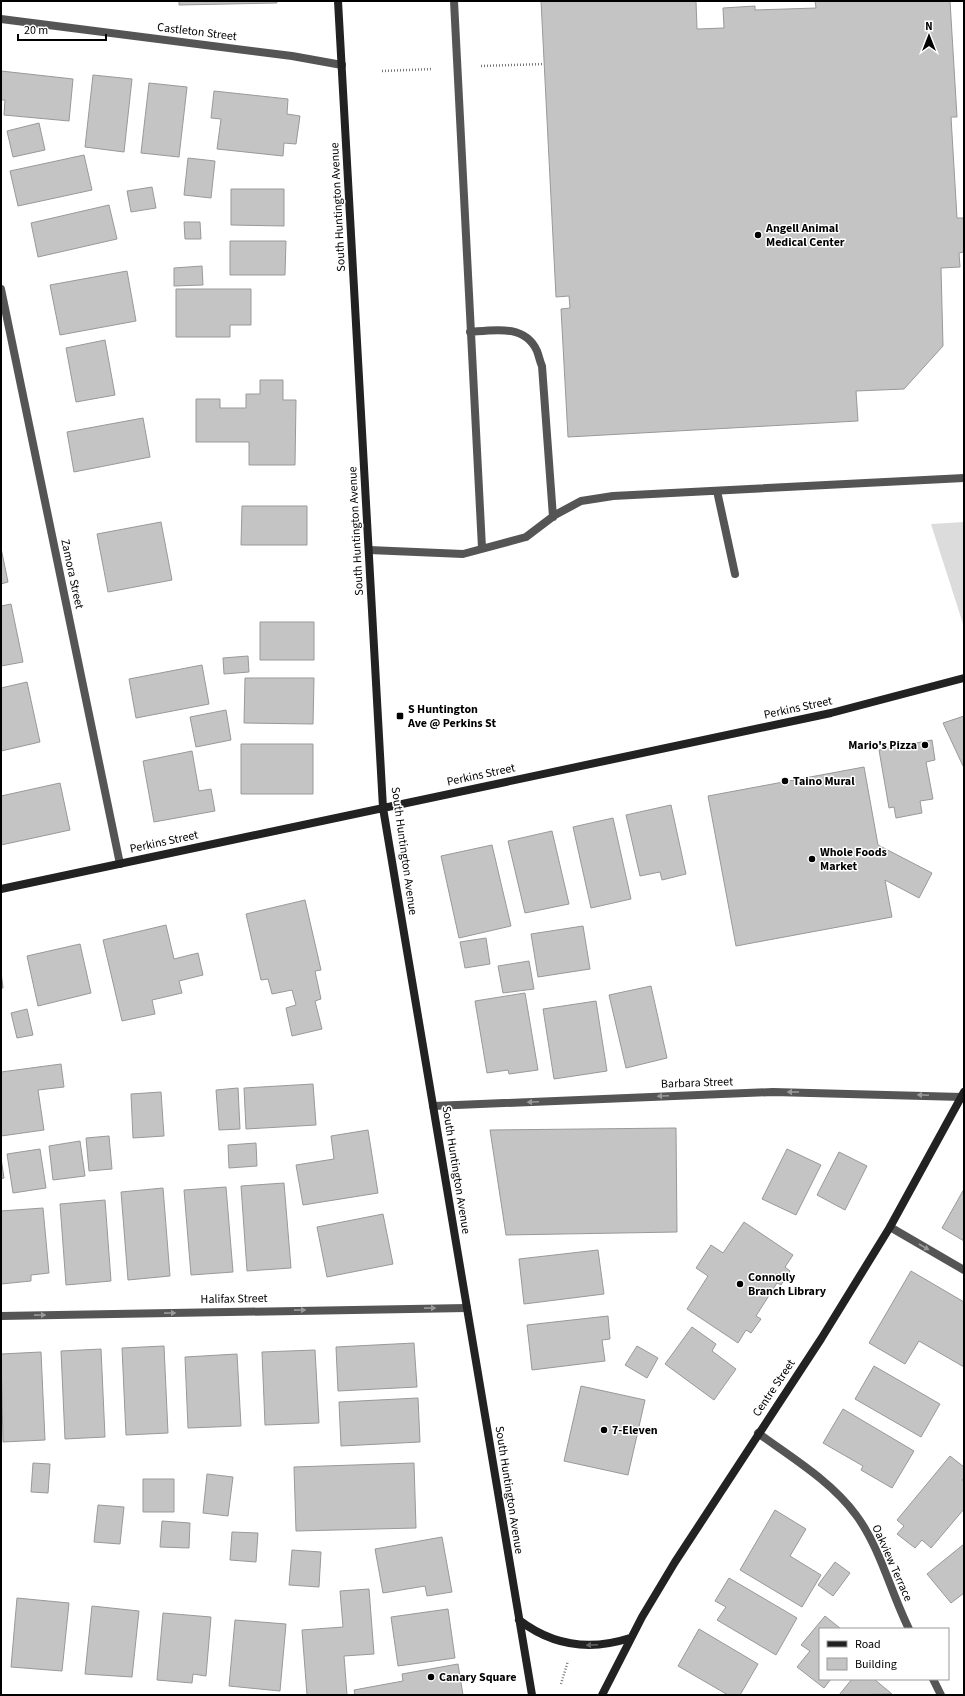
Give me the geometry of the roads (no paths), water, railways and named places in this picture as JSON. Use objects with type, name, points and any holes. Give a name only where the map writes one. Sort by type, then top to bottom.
[{"type":"main road","name":"South Huntington Avenue","points":[[338,1],[383,808],[532,1695]]},
{"type":"main road","name":"Perkins Street","points":[[1,889],[830,713],[964,678]]},
{"type":"main road","name":"Centre Street","points":[[602,1695],[630,1638],[675,1562],[758,1433],[821,1339],[890,1227],[963,1094]]},
{"type":"main road","points":[[519,1620],[543,1636],[581,1646],[606,1644],[630,1638]]},
{"type":"street","points":[[454,1],[482,548]]},
{"type":"street","name":"Castleton Street","points":[[1,19],[292,56],[342,65]]},
{"type":"street","name":"Zamora Street","points":[[1,288],[120,864]]},
{"type":"street","points":[[470,332],[502,329],[516,332],[537,350],[542,366],[552,517]]},
{"type":"street","points":[[369,550],[463,554],[526,537],[552,517],[581,501],[613,496],[964,478]]},
{"type":"street","points":[[717,491],[735,574]]},
{"type":"street","name":"Barbara Street","points":[[433,1106],[773,1092],[963,1094]]},
{"type":"street","points":[[890,1227],[964,1270]]},
{"type":"street","name":"Halifax Street","points":[[1,1316],[467,1308]]},
{"type":"street","name":"Oakview Terrace","points":[[758,1433],[826,1484],[846,1502],[857,1516],[873,1545],[909,1628]]},
{"type":"street","points":[[934,1680],[941,1695]]},
{"type":"place","name":"Angell Animal Medical Center","points":[[758,235]]},
{"type":"place","name":"S Huntington Ave @ Perkins St","points":[[400,716]]},
{"type":"place","name":"Mario's Pizza","points":[[925,745]]},
{"type":"place","name":"Taino Mural","points":[[785,781]]},
{"type":"place","name":"Whole Foods Market","points":[[812,859]]},
{"type":"place","name":"Connolly Branch Library","points":[[740,1284]]},
{"type":"place","name":"7-Eleven","points":[[604,1430]]},
{"type":"place","name":"Canary Square","points":[[431,1677]]}]
